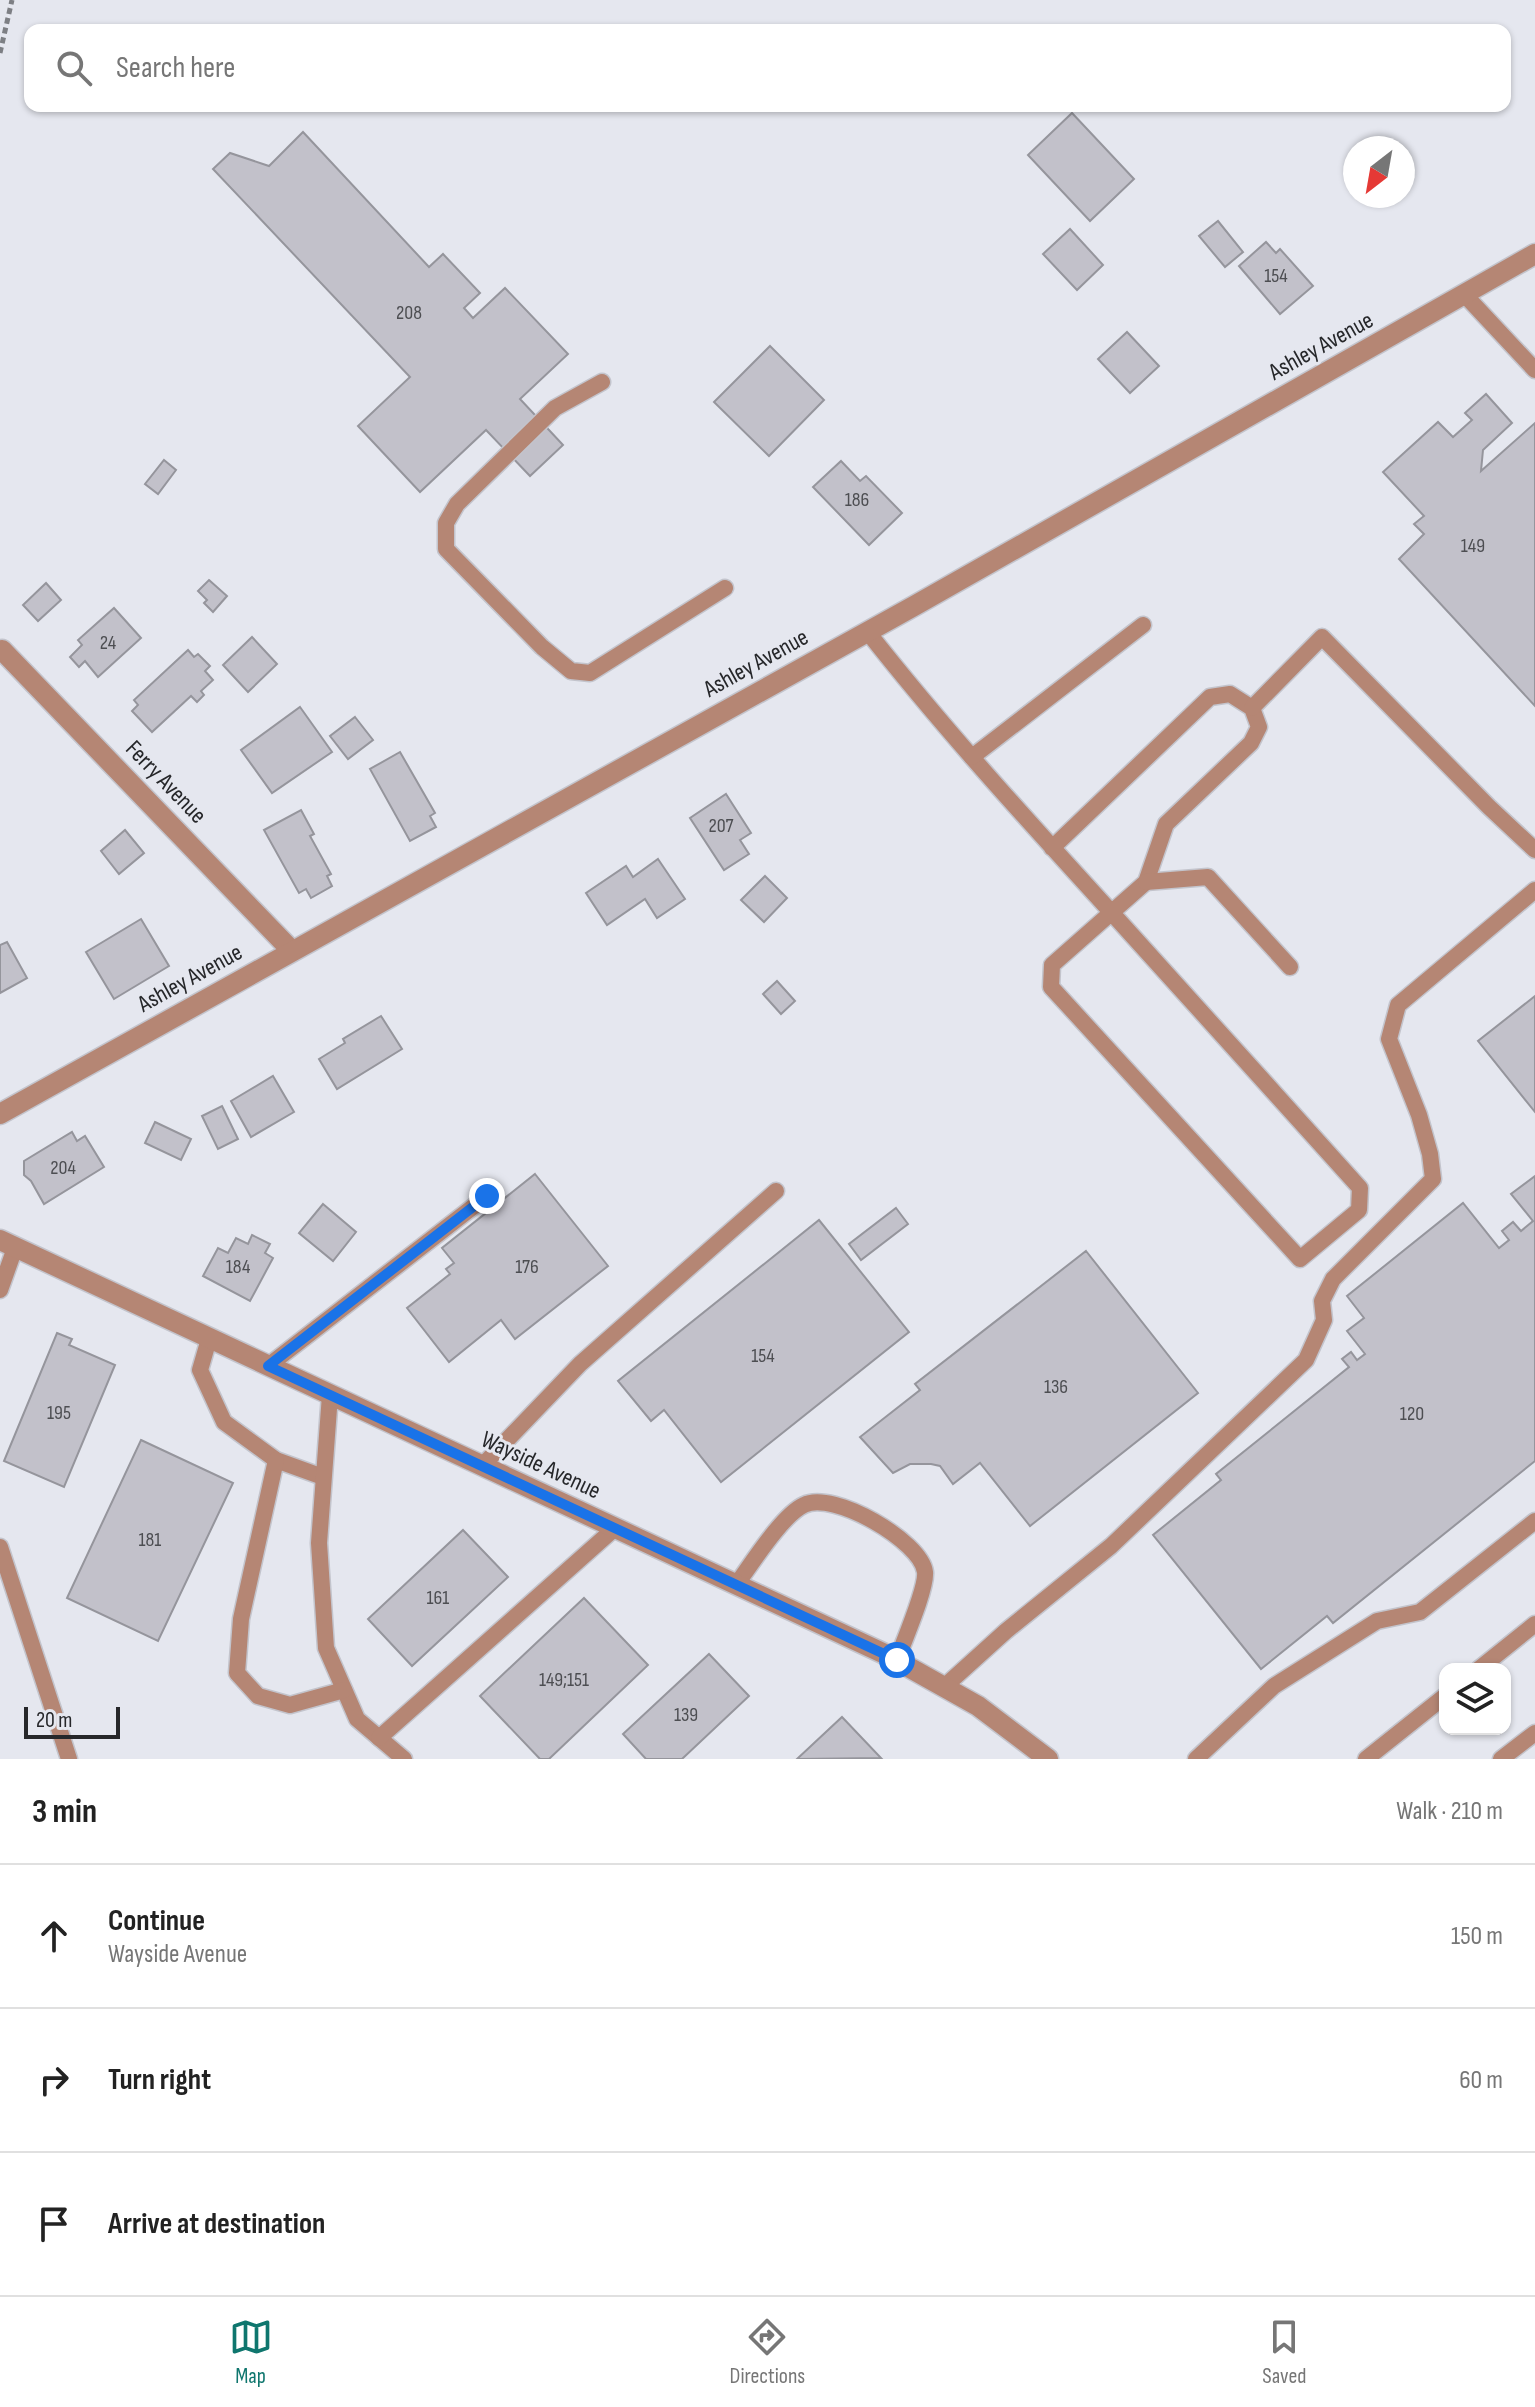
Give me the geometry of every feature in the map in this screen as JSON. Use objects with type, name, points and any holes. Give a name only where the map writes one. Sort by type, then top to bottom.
[{"type":"street","name":"Ashley Avenue","points":[[0,1114],[1535,254]]},
{"type":"street","name":"Ferry Avenue","points":[[2,650],[292,951]]},
{"type":"street","name":"Wayside Avenue","points":[[8,1244],[897,1660],[978,1706],[1048,1759]]},
{"type":"lane","points":[[1464,294],[1535,370]]},
{"type":"lane","points":[[602,382],[555,408],[457,504],[446,523],[446,549],[542,647],[571,671],[590,673],[725,588]]},
{"type":"lane","points":[[972,757],[1143,625]]},
{"type":"lane","points":[[867,631],[913,690],[1052,848],[1111,912],[1360,1188],[1359,1210],[1300,1259],[1051,987],[1052,965],[1111,912],[1146,882],[1166,824],[1251,743],[1259,727],[1252,708],[1230,694],[1210,697],[1052,848]]},
{"type":"lane","points":[[1252,708],[1322,637],[1535,850]]},
{"type":"lane","points":[[1146,882],[1208,877],[1290,967]]},
{"type":"lane","points":[[944,1687],[1006,1631],[1111,1546],[1306,1360],[1324,1320],[1322,1301],[1333,1279],[1433,1179],[1430,1154],[1419,1115],[1389,1039],[1398,1005],[1535,890]]},
{"type":"lane","points":[[482,1466],[580,1364],[776,1191]]},
{"type":"lane","points":[[268,1366],[487,1196]]},
{"type":"lane","points":[[0,1290],[8,1244]]},
{"type":"lane","points":[[209,1339],[200,1370],[224,1422],[276,1460],[323,1477]]},
{"type":"lane","points":[[330,1395],[319,1543],[326,1648],[357,1719],[404,1759]]},
{"type":"lane","points":[[276,1460],[241,1619],[237,1673],[258,1696],[290,1705],[344,1690]]},
{"type":"lane","points":[[736,1585],[781,1525],[804,1504],[822,1503],[855,1512],[903,1541],[920,1559],[926,1575],[897,1660]]},
{"type":"lane","points":[[1196,1759],[1274,1686],[1377,1621],[1420,1612],[1535,1521]]},
{"type":"lane","points":[[379,1738],[615,1528]]},
{"type":"lane","points":[[0,1547],[69,1759]]},
{"type":"lane","points":[[1486,1663],[1535,1624]]},
{"type":"lane","points":[[1366,1759],[1439,1701]]},
{"type":"lane","points":[[1501,1759],[1535,1733]]},
{"type":"path","points":[[0,53],[12,0]]},
{"type":"building","points":[[1072,113],[1134,179],[1090,221],[1028,155]]},
{"type":"building","points":[[303,132],[429,267],[443,254],[480,293],[464,308],[473,318],[505,288],[568,354],[520,399],[563,445],[530,476],[486,430],[420,492],[358,426],[410,377],[213,169],[230,153],[269,166]]},
{"type":"building","points":[[1218,221],[1243,252],[1225,267],[1199,236]]},
{"type":"building","points":[[1070,229],[1103,265],[1077,290],[1043,254]]},
{"type":"building","points":[[1266,242],[1276,253],[1280,249],[1313,286],[1280,314],[1239,266]]},
{"type":"building","points":[[1127,332],[1159,366],[1130,393],[1098,359]]},
{"type":"building","points":[[770,346],[824,400],[769,456],[714,402]]},
{"type":"building","points":[[1486,394],[1512,423],[1483,450],[1481,471],[1535,423],[1535,706],[1399,559],[1424,534],[1414,524],[1424,516],[1383,472],[1438,422],[1453,437],[1472,420],[1465,413]]},
{"type":"building","points":[[164,460],[176,470],[158,494],[145,484]]},
{"type":"building","points":[[841,461],[860,481],[866,476],[902,513],[869,545],[813,487]]},
{"type":"building","points":[[209,580],[227,596],[213,612],[198,591]]},
{"type":"building","points":[[46,583],[61,600],[38,621],[23,605]]},
{"type":"building","points":[[114,608],[141,638],[98,677],[85,661],[79,667],[70,657],[82,645],[78,640]]},
{"type":"building","points":[[252,637],[277,664],[248,692],[223,665]]},
{"type":"building","points":[[188,650],[194,657],[198,654],[210,666],[205,671],[213,680],[201,691],[204,695],[197,702],[191,696],[152,732],[132,711],[138,705],[134,700]]},
{"type":"building","points":[[300,707],[332,752],[272,793],[241,750]]},
{"type":"building","points":[[355,717],[373,740],[348,759],[330,736]]},
{"type":"building","points":[[400,752],[435,813],[430,816],[436,827],[410,841],[370,769]]},
{"type":"building","points":[[726,794],[751,833],[740,840],[749,854],[724,870],[690,818]]},
{"type":"building","points":[[301,810],[314,834],[310,836],[331,874],[327,876],[332,886],[311,898],[306,889],[299,893],[264,830]]},
{"type":"building","points":[[125,830],[144,853],[119,874],[101,851]]},
{"type":"building","points":[[658,859],[685,899],[657,918],[645,899],[607,925],[586,893],[626,866],[633,877]]},
{"type":"building","points":[[765,876],[787,898],[764,922],[741,900]]},
{"type":"building","points":[[141,919],[169,966],[114,999],[86,952]]},
{"type":"building","points":[[7,942],[27,978],[0,993],[0,945]]},
{"type":"building","points":[[777,981],[795,1001],[781,1014],[763,994]]},
{"type":"building","points":[[1535,996],[1535,1112],[1478,1041]]},
{"type":"building","points":[[381,1016],[402,1049],[337,1089],[319,1059],[345,1043],[343,1039]]},
{"type":"building","points":[[273,1076],[294,1112],[251,1137],[231,1101]]},
{"type":"building","points":[[222,1106],[238,1139],[218,1149],[202,1116]]},
{"type":"building","points":[[155,1122],[191,1139],[181,1160],[145,1143]]},
{"type":"building","points":[[72,1132],[77,1141],[85,1136],[104,1167],[44,1204],[24,1175],[24,1161]]},
{"type":"building","points":[[535,1174],[608,1266],[515,1339],[501,1320],[449,1362],[407,1308],[450,1274],[446,1269],[454,1263],[442,1248]]},
{"type":"building","points":[[1535,1176],[1535,1461],[1333,1623],[1327,1616],[1261,1669],[1153,1535],[1221,1480],[1216,1474],[1349,1367],[1342,1359],[1351,1352],[1357,1360],[1365,1354],[1347,1331],[1364,1318],[1347,1296],[1463,1203],[1499,1248],[1509,1240],[1502,1231],[1513,1222],[1521,1231],[1533,1221],[1511,1194]]},
{"type":"building","points":[[323,1204],[356,1232],[333,1261],[299,1233]]},
{"type":"building","points":[[896,1208],[908,1224],[861,1260],[849,1244]]},
{"type":"building","points":[[819,1220],[909,1332],[721,1482],[664,1410],[651,1421],[618,1381]]},
{"type":"building","points":[[252,1235],[270,1244],[265,1253],[273,1258],[250,1301],[203,1276],[218,1248],[228,1253],[236,1238],[248,1244]]},
{"type":"building","points":[[1086,1251],[1198,1393],[1030,1526],[980,1463],[953,1484],[940,1466],[931,1464],[910,1464],[893,1473],[860,1437],[920,1390],[915,1384]]},
{"type":"building","points":[[57,1333],[72,1339],[69,1345],[115,1365],[64,1487],[4,1461]]},
{"type":"building","points":[[141,1440],[233,1483],[158,1641],[67,1598]]},
{"type":"building","points":[[463,1530],[508,1577],[412,1666],[368,1619]]},
{"type":"building","points":[[584,1598],[648,1665],[549,1759],[540,1759],[480,1696]]},
{"type":"building","points":[[709,1654],[749,1696],[682,1759],[646,1759],[623,1734]]},
{"type":"building","points":[[842,1717],[881,1758],[797,1759]]},
{"type":"route","points":[[487,1196],[268,1366],[897,1660]]}]
